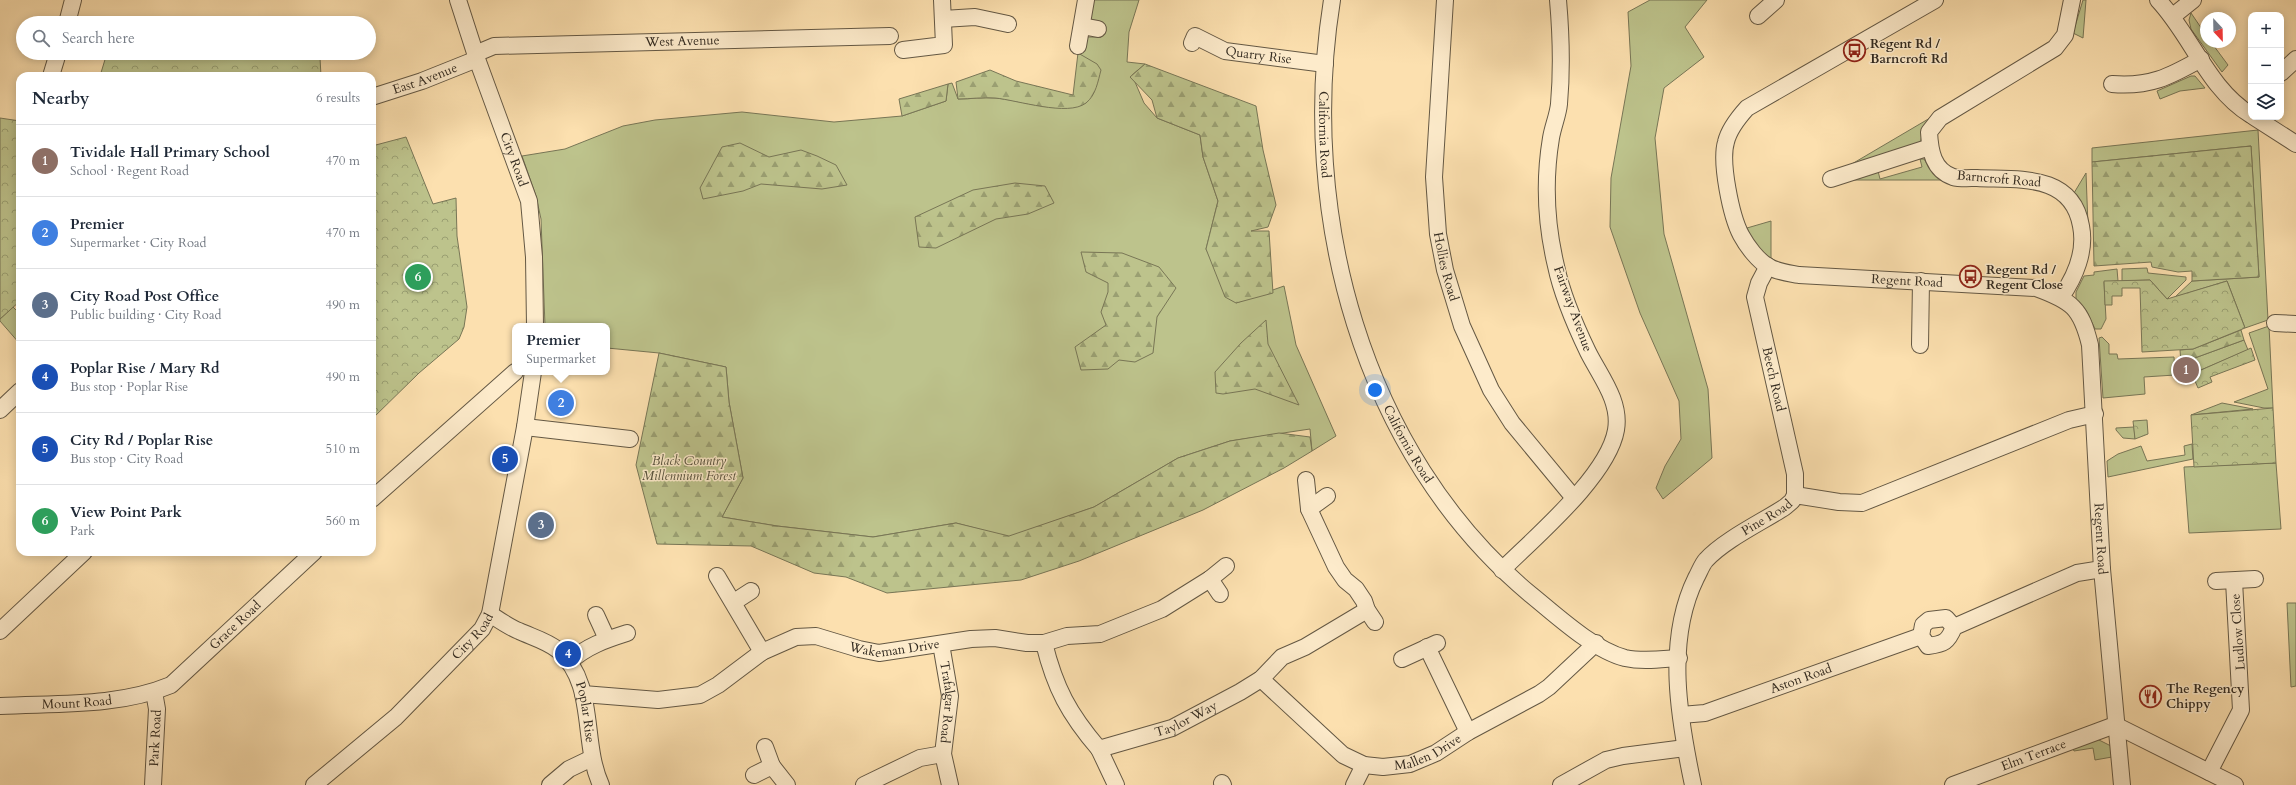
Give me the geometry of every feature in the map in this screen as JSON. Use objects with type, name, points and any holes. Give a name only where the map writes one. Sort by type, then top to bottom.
[{"type":"street","points":[[69,16],[73,0]]},
{"type":"street","name":"City Road","points":[[458,0],[476,56],[530,201],[534,257],[535,323]]},
{"type":"street","points":[[903,50],[944,45],[942,0]]},
{"type":"street","points":[[1078,46],[1086,0]]},
{"type":"street","name":"California Road","points":[[1332,0],[1325,64],[1325,170],[1329,217],[1342,277],[1361,341],[1384,399],[1416,459],[1448,507],[1502,570],[1570,627],[1625,658],[1655,660],[1679,658]]},
{"type":"street","name":"Hollies Road","points":[[1445,0],[1434,177],[1438,234],[1445,270],[1462,326],[1479,367],[1491,390],[1512,423],[1574,498]]},
{"type":"street","name":"Fairway Avenue","points":[[1502,570],[1574,498],[1605,459],[1612,445],[1617,415],[1612,398],[1588,352],[1565,296],[1556,267],[1550,232],[1547,192],[1548,164],[1559,98],[1558,0]]},
{"type":"street","points":[[1758,16],[1776,0]]},
{"type":"street","name":"Regent Road","points":[[1935,0],[1752,105],[1735,122],[1726,141],[1723,159],[1727,185],[1741,234],[1753,252],[1768,266],[1799,275],[2036,288],[2061,297],[2075,309],[2084,322],[2090,345],[2095,414],[2102,569],[2115,725],[2122,785]]},
{"type":"street","name":"Barncroft Road","points":[[2061,297],[2077,270],[2083,236],[2080,221],[2068,197],[2049,184],[2034,181],[1954,177],[1935,164],[1930,147],[1929,132],[1940,118],[2055,48],[2065,35],[2072,0]]},
{"type":"street","points":[[2158,0],[2173,16],[2218,87],[2248,110]]},
{"type":"street","points":[[2173,16],[2193,0]]},
{"type":"street","points":[[943,19],[976,17],[1008,24]]},
{"type":"street","points":[[1082,26],[1098,29]]},
{"type":"street","name":"Quarry Rise","points":[[1194,35],[1225,51],[1325,64]]},
{"type":"street","name":"West Avenue","points":[[476,56],[494,46],[890,36]]},
{"type":"street","name":"East Avenue","points":[[376,96],[422,82],[476,56]]},
{"type":"street","points":[[2112,84],[2139,85],[2160,80],[2201,59]]},
{"type":"street","points":[[2284,69],[2296,59]]},
{"type":"street","points":[[53,72],[56,60]]},
{"type":"street","points":[[2263,120],[2296,144]]},
{"type":"street","points":[[1831,179],[1930,147]]},
{"type":"street","name":"Beech Road","points":[[1768,266],[1759,283],[1755,297],[1795,474],[1795,495]]},
{"type":"street","points":[[1920,345],[1921,281]]},
{"type":"street","points":[[2275,323],[2296,324]]},
{"type":"street","points":[[376,495],[512,375]]},
{"type":"street","name":"City Road","points":[[314,785],[396,717],[482,629],[490,614],[525,427],[533,375]]},
{"type":"street","points":[[0,410],[16,395]]},
{"type":"street","name":"Pine Road","points":[[1693,785],[1685,748],[1681,715],[1678,637],[1687,597],[1705,560],[1722,547],[1785,507],[1792,501],[1795,495],[1840,502],[1862,503],[2069,420],[2095,414]]},
{"type":"street","points":[[525,427],[630,439]]},
{"type":"street","name":"Taylor Way","points":[[1099,749],[1172,728],[1261,679],[1282,657],[1371,616],[1356,589],[1345,580],[1336,567],[1309,509],[1306,480]]},
{"type":"street","points":[[1309,509],[1327,496]]},
{"type":"street","points":[[0,631],[80,556]]},
{"type":"street","name":"Grace Road","points":[[154,692],[171,684],[310,556]]},
{"type":"street","name":"Wakeman Drive","points":[[583,694],[658,700],[700,695],[718,685],[762,652],[796,637],[816,636],[859,649],[879,653],[995,638],[1027,643],[1044,642],[1067,636],[1100,634],[1112,631],[1162,609],[1210,580],[1226,566]]},
{"type":"street","name":"Aston Road","points":[[1681,715],[1705,713],[1920,636],[1928,646],[1943,645],[1949,640],[1954,628],[2077,573],[2102,569]]},
{"type":"street","points":[[718,576],[762,652]]},
{"type":"street","name":"Ludlow Close","points":[[2216,581],[2255,579]]},
{"type":"street","points":[[1210,580],[1220,594]]},
{"type":"street","name":"Ludlow Close","points":[[2209,772],[2238,716],[2242,705],[2234,581]]},
{"type":"street","points":[[734,602],[751,591]]},
{"type":"street","name":"Poplar Rise","points":[[490,614],[518,631],[542,640],[557,649],[569,662],[579,678],[583,694],[592,758],[601,785]]},
{"type":"street","points":[[596,615],[607,639]]},
{"type":"street","points":[[569,662],[581,651],[607,639],[626,633]]},
{"type":"street","points":[[1044,642],[1051,667],[1066,704],[1078,724],[1099,749],[1116,785]]},
{"type":"street","name":"Mallen Drive","points":[[1261,679],[1343,755],[1364,765],[1396,767],[1410,764],[1436,753],[1468,732],[1549,687],[1596,643]]},
{"type":"street","name":"Trafalgar Road","points":[[941,644],[950,696],[943,754],[950,785]]},
{"type":"street","points":[[1402,659],[1432,645],[1468,732]]},
{"type":"street","name":"Mount Road","points":[[0,706],[89,702],[125,698],[154,692]]},
{"type":"street","name":"Park Road","points":[[153,785],[157,709],[154,692]]},
{"type":"street","points":[[2115,725],[2228,783]]},
{"type":"street","name":"Elm Terrace","points":[[1953,785],[2115,725]]},
{"type":"street","points":[[765,747],[772,766],[787,785]]},
{"type":"street","points":[[1561,785],[1606,760],[1623,756],[1685,748]]},
{"type":"street","points":[[864,785],[920,758],[943,754]]},
{"type":"street","points":[[550,785],[569,769],[592,758]]},
{"type":"street","points":[[1354,785],[1364,765]]},
{"type":"street","points":[[754,775],[772,766]]},
{"type":"green space","points":[[1092,0],[1139,0],[1129,32],[1127,62],[1145,64],[1132,75],[1144,103],[1157,118],[1200,135],[1203,157],[1218,201],[1206,249],[1236,303],[1284,286],[1296,345],[1336,436],[1312,451],[1310,429],[1230,441],[1178,458],[1094,507],[1009,537],[956,523],[873,537],[777,526],[722,517],[743,478],[729,402],[726,367],[659,353],[610,348],[610,323],[545,323],[541,219],[536,196],[522,156],[565,149],[623,126],[655,120],[742,112],[834,122],[902,116],[946,101],[948,84],[952,83],[958,99],[996,98],[1041,106],[1075,106],[1086,103],[1078,53],[1086,37],[1101,37],[1101,28],[1089,19]]},
{"type":"green space","points":[[1650,0],[1707,0],[1685,27],[1704,57],[1664,88],[1655,138],[1664,234],[1708,389],[1712,458],[1663,499],[1656,488],[1665,466],[1681,439],[1679,401],[1640,313],[1610,227],[1611,178],[1631,66],[1628,12]]},
{"type":"green space","points":[[2083,0],[2086,0],[2083,38],[2073,33]]},
{"type":"green space","points":[[2191,13],[2200,26],[2200,41],[2191,29],[2189,20]]},
{"type":"green space","points":[[2205,48],[2215,48],[2228,65],[2222,72]]},
{"type":"green space","points":[[1078,53],[1097,64],[1101,70],[1092,96],[1086,103],[1078,107],[1055,108],[995,98],[958,99],[956,82],[990,70],[1016,81],[1073,95]]},
{"type":"green space","points":[[105,60],[320,60],[321,72],[101,72]]},
{"type":"green space","points":[[1145,64],[1256,106],[1263,150],[1276,205],[1268,227],[1251,231],[1269,231],[1273,293],[1236,303],[1225,297],[1206,249],[1218,201],[1203,157],[1200,135],[1157,118],[1152,100],[1130,77]]},
{"type":"green space","points":[[2191,76],[2195,76],[2205,88],[2180,91],[2160,99],[2157,91]]},
{"type":"green space","points":[[948,84],[946,101],[902,116],[899,99]]},
{"type":"green space","points":[[0,118],[16,120],[16,305],[0,319]]},
{"type":"green space","points":[[1930,118],[1923,130],[1920,145],[1845,168]]},
{"type":"green space","points":[[2258,130],[2268,320],[2245,328],[2227,281],[2175,297],[2192,281],[2259,277],[2251,146],[2092,162],[2092,148]]},
{"type":"green space","points":[[406,137],[433,204],[456,198],[457,236],[467,307],[464,327],[459,339],[419,373],[376,415],[376,145]]},
{"type":"green space","points":[[740,143],[769,157],[801,150],[817,156],[836,165],[847,185],[822,189],[761,184],[743,191],[703,199],[700,188],[722,147]]},
{"type":"green space","points":[[2251,146],[2259,277],[2192,281],[2192,271],[2178,272],[2152,267],[2151,262],[2094,266],[2092,162]]},
{"type":"green space","points":[[1920,159],[1924,159],[1932,172],[1952,180],[1849,180],[1878,171],[1880,179],[1922,167]]},
{"type":"green space","points":[[2086,173],[2088,226],[2074,193]]},
{"type":"green space","points":[[1015,183],[1045,186],[1054,203],[1028,214],[996,219],[936,248],[919,247],[915,217],[973,190]]},
{"type":"green space","points":[[1771,221],[1771,258],[1756,246],[1747,228]]},
{"type":"green space","points":[[1081,252],[1122,253],[1159,267],[1176,288],[1157,317],[1153,353],[1135,362],[1119,360],[1108,369],[1081,370],[1075,347],[1106,325],[1101,312],[1108,292],[1108,283],[1086,272]]},
{"type":"green space","points":[[2147,268],[2148,273],[2186,277],[2186,280],[2167,299],[2150,280],[2122,281],[2122,269]]},
{"type":"green space","points":[[2117,269],[2118,281],[2104,282],[2106,319],[2101,329],[2095,329],[2086,310],[2076,299],[2076,292],[2084,276],[2094,275],[2094,272]]},
{"type":"green space","points":[[2150,280],[2167,299],[2227,281],[2245,328],[2193,349],[2142,352],[2140,288],[2122,288],[2122,296],[2112,296],[2112,305],[2105,305],[2104,281]]},
{"type":"green space","points":[[13,307],[16,310],[16,339],[0,321],[0,319]]},
{"type":"green space","points":[[1266,320],[1268,344],[1299,405],[1255,389],[1223,394],[1216,393],[1215,372],[1241,343]]},
{"type":"green space","points":[[2269,326],[2273,408],[2264,408],[2234,402],[2268,389],[2249,333]]},
{"type":"green space","points":[[2241,330],[2244,340],[2181,363],[2180,350],[2193,349]]},
{"type":"green space","points":[[2102,337],[2109,344],[2109,354],[2117,354],[2118,359],[2174,357],[2175,375],[2144,377],[2145,394],[2103,398],[2099,338]]},
{"type":"green space","points":[[2244,340],[2248,350],[2182,378],[2181,363]]},
{"type":"green space","points":[[2251,348],[2255,360],[2210,377],[2212,382],[2198,388],[2192,374]]},
{"type":"green space","name":"Black Country Millennium Forest","points":[[659,353],[726,367],[729,402],[743,478],[722,517],[777,526],[873,537],[956,523],[1009,536],[1094,507],[1178,458],[1230,441],[1279,433],[1310,437],[1312,451],[1284,468],[1203,510],[1079,561],[1021,580],[887,593],[846,577],[814,573],[751,546],[657,544],[636,465]]},
{"type":"green space","points":[[2222,403],[2253,409],[2191,415]]},
{"type":"green space","points":[[2273,408],[2276,463],[2194,467],[2191,415]]},
{"type":"green space","points":[[2147,420],[2148,434],[2135,439],[2133,421]]},
{"type":"green space","points":[[2134,427],[2135,439],[2123,438],[2116,430],[2116,428]]},
{"type":"green space","points":[[2192,444],[2193,459],[2108,477],[2107,461],[2118,454],[2141,446],[2147,461],[2185,455],[2184,446]]},
{"type":"green space","points":[[2276,463],[2281,529],[2189,533],[2184,467]]},
{"type":"green space","points":[[2287,603],[2296,603],[2296,686],[2291,687]]},
{"type":"green space","points":[[2095,738],[2111,746],[2112,757],[2095,760],[2093,748],[2074,751],[2072,747]]},
{"type":"place","name":"Regent Rd / Barncroft Rd","points":[[1855,51]]},
{"type":"place","name":"View Point Park","points":[[418,277]]},
{"type":"place","name":"Regent Rd / Regent Close","points":[[1971,277]]},
{"type":"place","name":"Tividale Hall Primary School","points":[[2186,370]]},
{"type":"place","name":"Premier","points":[[561,403]]},
{"type":"place","name":"City Rd / Poplar Rise","points":[[505,459]]},
{"type":"place","name":"City Road Post Office","points":[[541,525]]},
{"type":"place","name":"Poplar Rise / Mary Rd","points":[[568,654]]},
{"type":"place","name":"The Regency Chippy","points":[[2151,696]]}]
